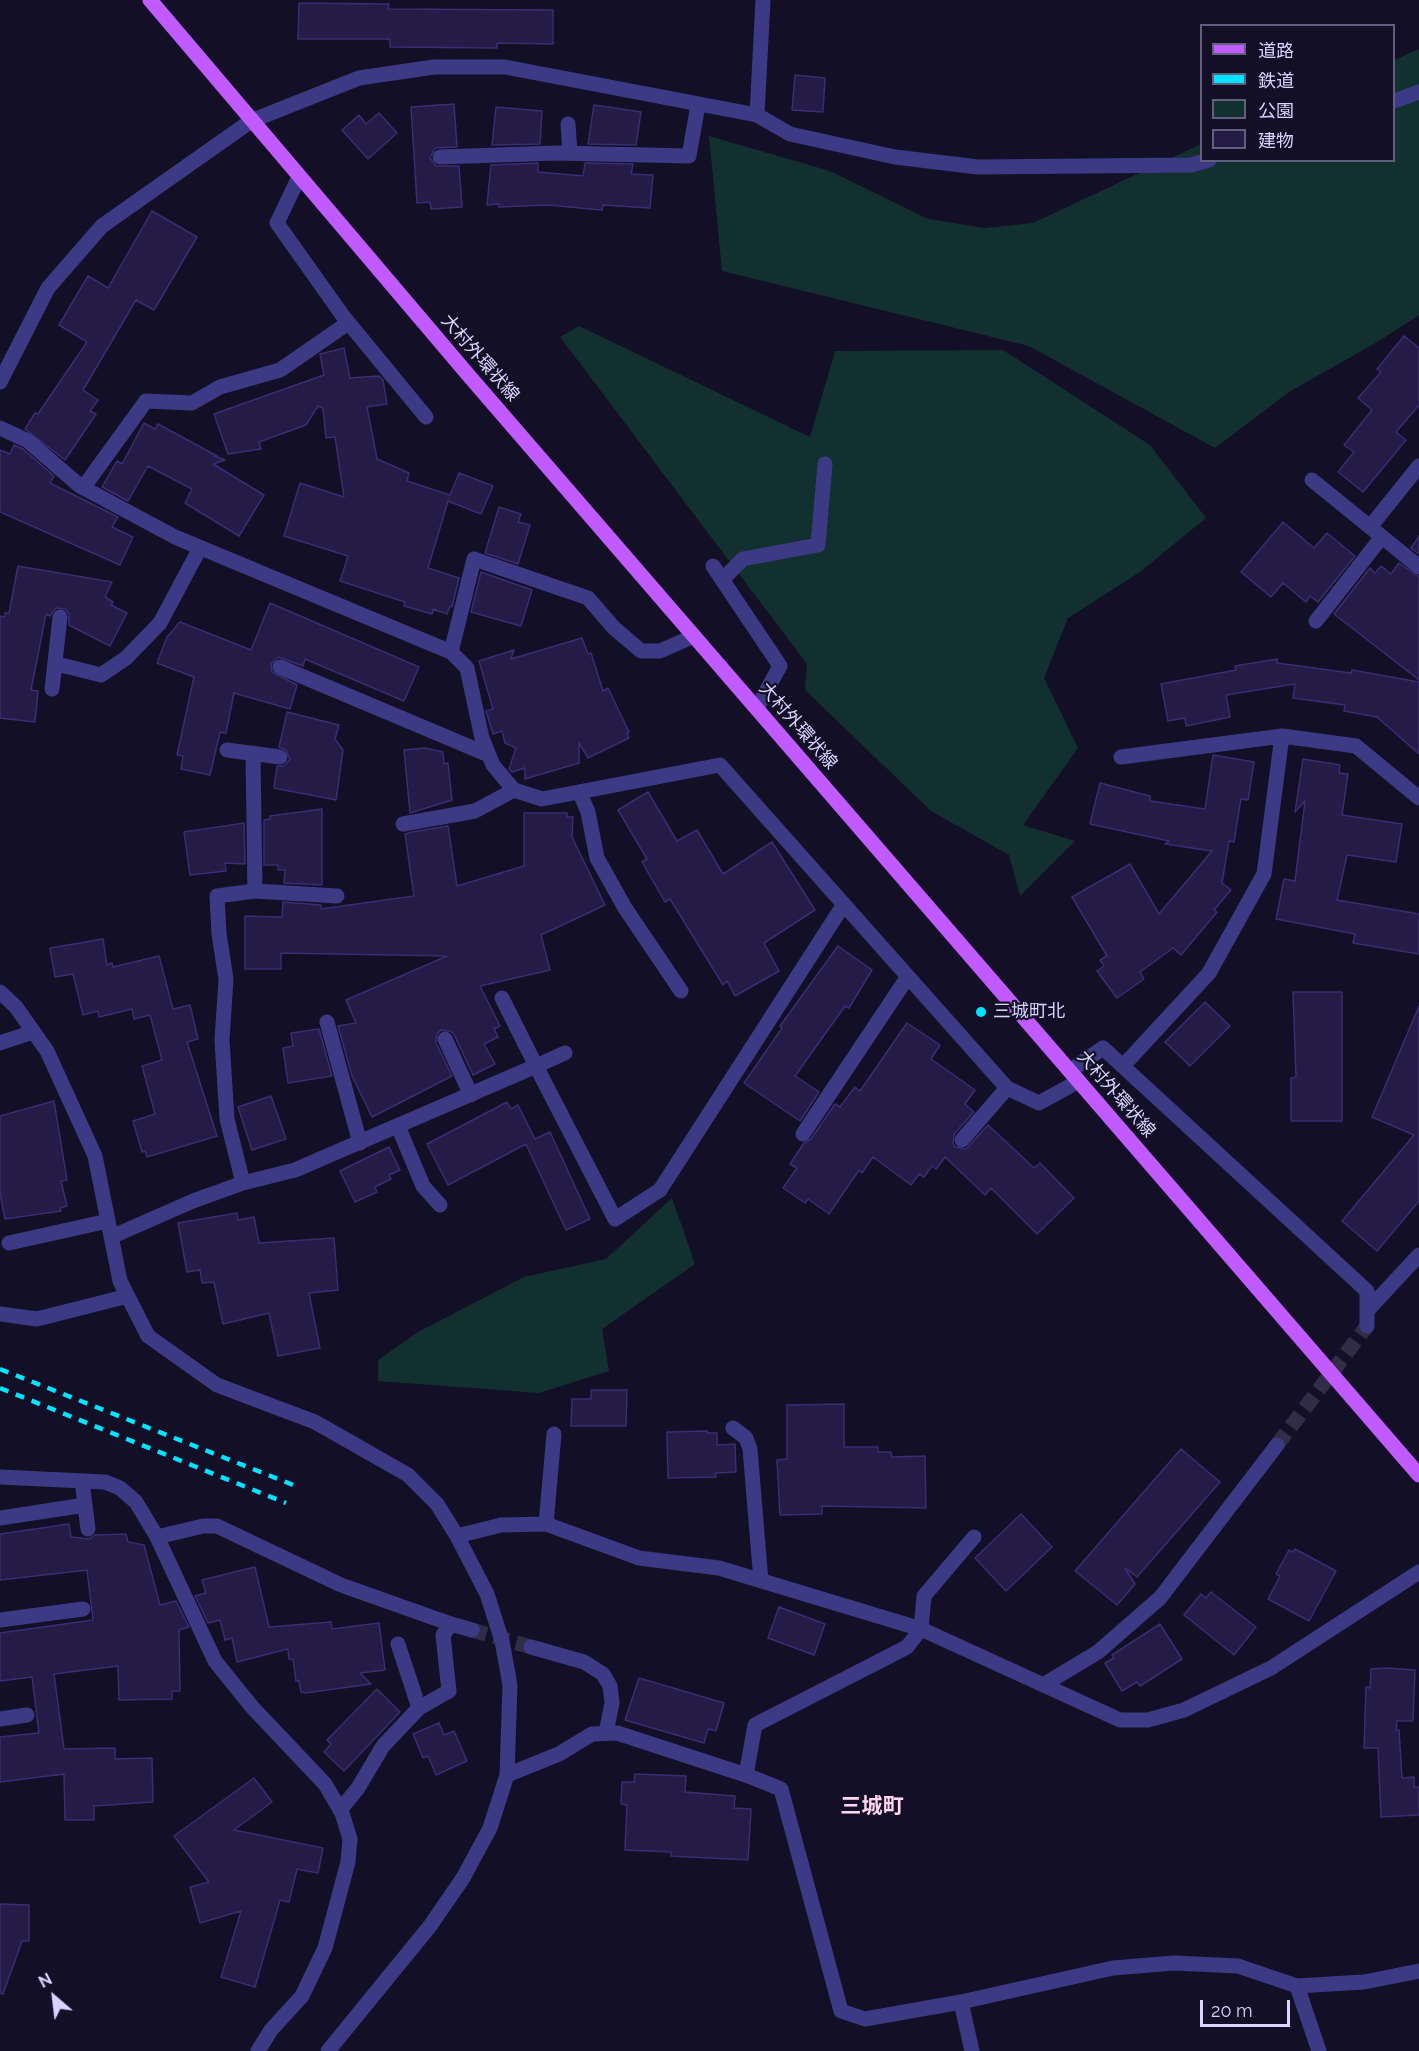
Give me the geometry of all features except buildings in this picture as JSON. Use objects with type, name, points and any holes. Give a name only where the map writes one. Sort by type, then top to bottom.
[{"type":"main road","name":"大村外環状線","points":[[150,0],[299,177],[1419,1475]]},
{"type":"street","points":[[758,116],[763,0]]},
{"type":"street","points":[[0,382],[48,288],[102,226],[251,121],[359,78],[434,67],[505,68],[758,116],[790,134],[895,157],[978,167],[1191,165],[1202,162]]},
{"type":"street","points":[[1395,101],[1419,92]]},
{"type":"street","points":[[440,157],[570,153],[689,156],[698,105]]},
{"type":"street","points":[[568,124],[570,153]]},
{"type":"street","points":[[299,177],[277,223],[348,323],[426,417]]},
{"type":"street","points":[[83,488],[146,401],[192,403],[220,387],[280,370],[348,323]]},
{"type":"street","points":[[0,428],[28,441],[83,488],[175,537],[451,652],[467,668],[482,738],[493,765],[514,790],[542,799],[720,765],[1007,1088],[1039,1103],[1074,1076],[1103,1047],[1367,1291],[1367,1326]]},
{"type":"street","points":[[722,580],[743,559],[818,545],[825,464]]},
{"type":"street","points":[[1316,621],[1419,466]]},
{"type":"street","points":[[1312,480],[1419,567]]},
{"type":"street","points":[[57,664],[100,675],[126,658],[160,623],[200,548]]},
{"type":"street","points":[[451,652],[474,559],[588,598],[614,628],[641,651],[660,651],[694,636]]},
{"type":"street","points":[[713,566],[780,666],[757,708]]},
{"type":"street","points":[[52,688],[57,664],[60,617]]},
{"type":"street","points":[[280,667],[489,755]]},
{"type":"street","points":[[1123,1066],[1209,973],[1264,874],[1282,735]]},
{"type":"street","points":[[1121,757],[1282,735],[1356,746],[1419,798]]},
{"type":"street","points":[[227,750],[280,757]]},
{"type":"street","points":[[253,753],[255,891]]},
{"type":"street","points":[[403,824],[475,811],[514,790]]},
{"type":"street","points":[[580,793],[588,812],[597,858],[625,908],[681,991]]},
{"type":"street","points":[[243,1184],[227,1119],[222,1040],[226,979],[219,934],[217,896],[255,891],[337,896]]},
{"type":"street","points":[[502,998],[615,1219],[660,1190],[844,904]]},
{"type":"street","points":[[803,1134],[907,978]]},
{"type":"street","points":[[0,992],[16,1007],[47,1051],[95,1156],[120,1281],[148,1336],[217,1385],[315,1422],[408,1475],[437,1504],[457,1536],[487,1594],[502,1641],[510,1684],[507,1775],[490,1828],[464,1878],[389,1980],[328,2051]]},
{"type":"street","points":[[327,1022],[360,1143]]},
{"type":"street","points":[[0,1043],[33,1032]]},
{"type":"street","points":[[445,1039],[471,1095]]},
{"type":"street","points":[[111,1237],[193,1201],[295,1170],[565,1053]]},
{"type":"street","points":[[962,1140],[1007,1088]]},
{"type":"street","points":[[398,1126],[423,1186],[440,1205]]},
{"type":"street","points":[[9,1243],[108,1221]]},
{"type":"street","points":[[1367,1311],[1419,1255]]},
{"type":"street","points":[[0,1314],[37,1319],[128,1296]]},
{"type":"street","points":[[734,1428],[746,1438],[750,1449],[761,1581]]},
{"type":"street","points":[[546,1524],[554,1434]]},
{"type":"street","points":[[1043,1685],[1098,1652],[1160,1598],[1277,1445]]},
{"type":"street","points":[[0,1477],[105,1482],[120,1488],[136,1502],[157,1537],[215,1661],[252,1707],[325,1784],[340,1810],[350,1839],[348,1862],[325,1948],[302,1996],[271,2030],[258,2051]]},
{"type":"street","points":[[82,1481],[88,1529]]},
{"type":"street","points":[[0,1518],[85,1505]]},
{"type":"street","points":[[457,1536],[501,1525],[546,1524],[639,1558],[719,1568],[921,1629],[1120,1720],[1148,1720],[1184,1710],[1271,1668],[1419,1572]]},
{"type":"street","points":[[157,1537],[203,1526],[217,1526],[341,1585],[472,1630]]},
{"type":"street","points":[[746,1775],[755,1725],[907,1647],[921,1629],[924,1596],[974,1537]]},
{"type":"street","points":[[0,1620],[83,1609]]},
{"type":"street","points":[[340,1810],[358,1788],[383,1746],[419,1708],[449,1691],[443,1635],[451,1624]]},
{"type":"street","points":[[398,1644],[419,1708]]},
{"type":"street","points":[[531,1647],[584,1662],[603,1674],[610,1686],[612,1703],[606,1733]]},
{"type":"street","points":[[0,1719],[27,1715]]},
{"type":"street","points":[[507,1775],[559,1754],[592,1734],[617,1733],[746,1775],[781,1789],[841,2011],[865,2019],[961,2002],[1113,1968],[1174,1963],[1238,1966],[1297,1986],[1364,1982],[1419,1971]]},
{"type":"street","points":[[1297,1986],[1319,2051]]},
{"type":"street","points":[[961,2002],[972,2051]]},
{"type":"green space","points":[[1419,49],[1419,315],[1379,341],[1289,392],[1215,448],[1029,346],[722,271],[709,136],[830,171],[928,219],[985,228],[1033,223],[1200,144],[1200,162],[1395,162],[1395,60]]},
{"type":"green space","points":[[579,326],[810,437],[835,351],[1003,350],[1150,445],[1206,518],[1140,572],[1068,618],[1044,678],[1078,748],[1023,825],[1075,841],[1020,896],[1009,855],[931,811],[805,690],[807,664],[560,337]]},
{"type":"green space","points":[[672,1198],[695,1264],[602,1329],[609,1371],[539,1393],[378,1381],[378,1360],[418,1332],[524,1277],[606,1259]]},
{"type":"tunnel","points":[[1277,1445],[1367,1326]]},
{"type":"tunnel","points":[[472,1630],[531,1647]]},
{"type":"railway","points":[[0,1369],[296,1486]]},
{"type":"railway","points":[[0,1388],[286,1503]]},
{"type":"place","name":"三城町北","points":[[981,1012]]},
{"type":"district","name":"三城町","points":[[872,1807]]}]
